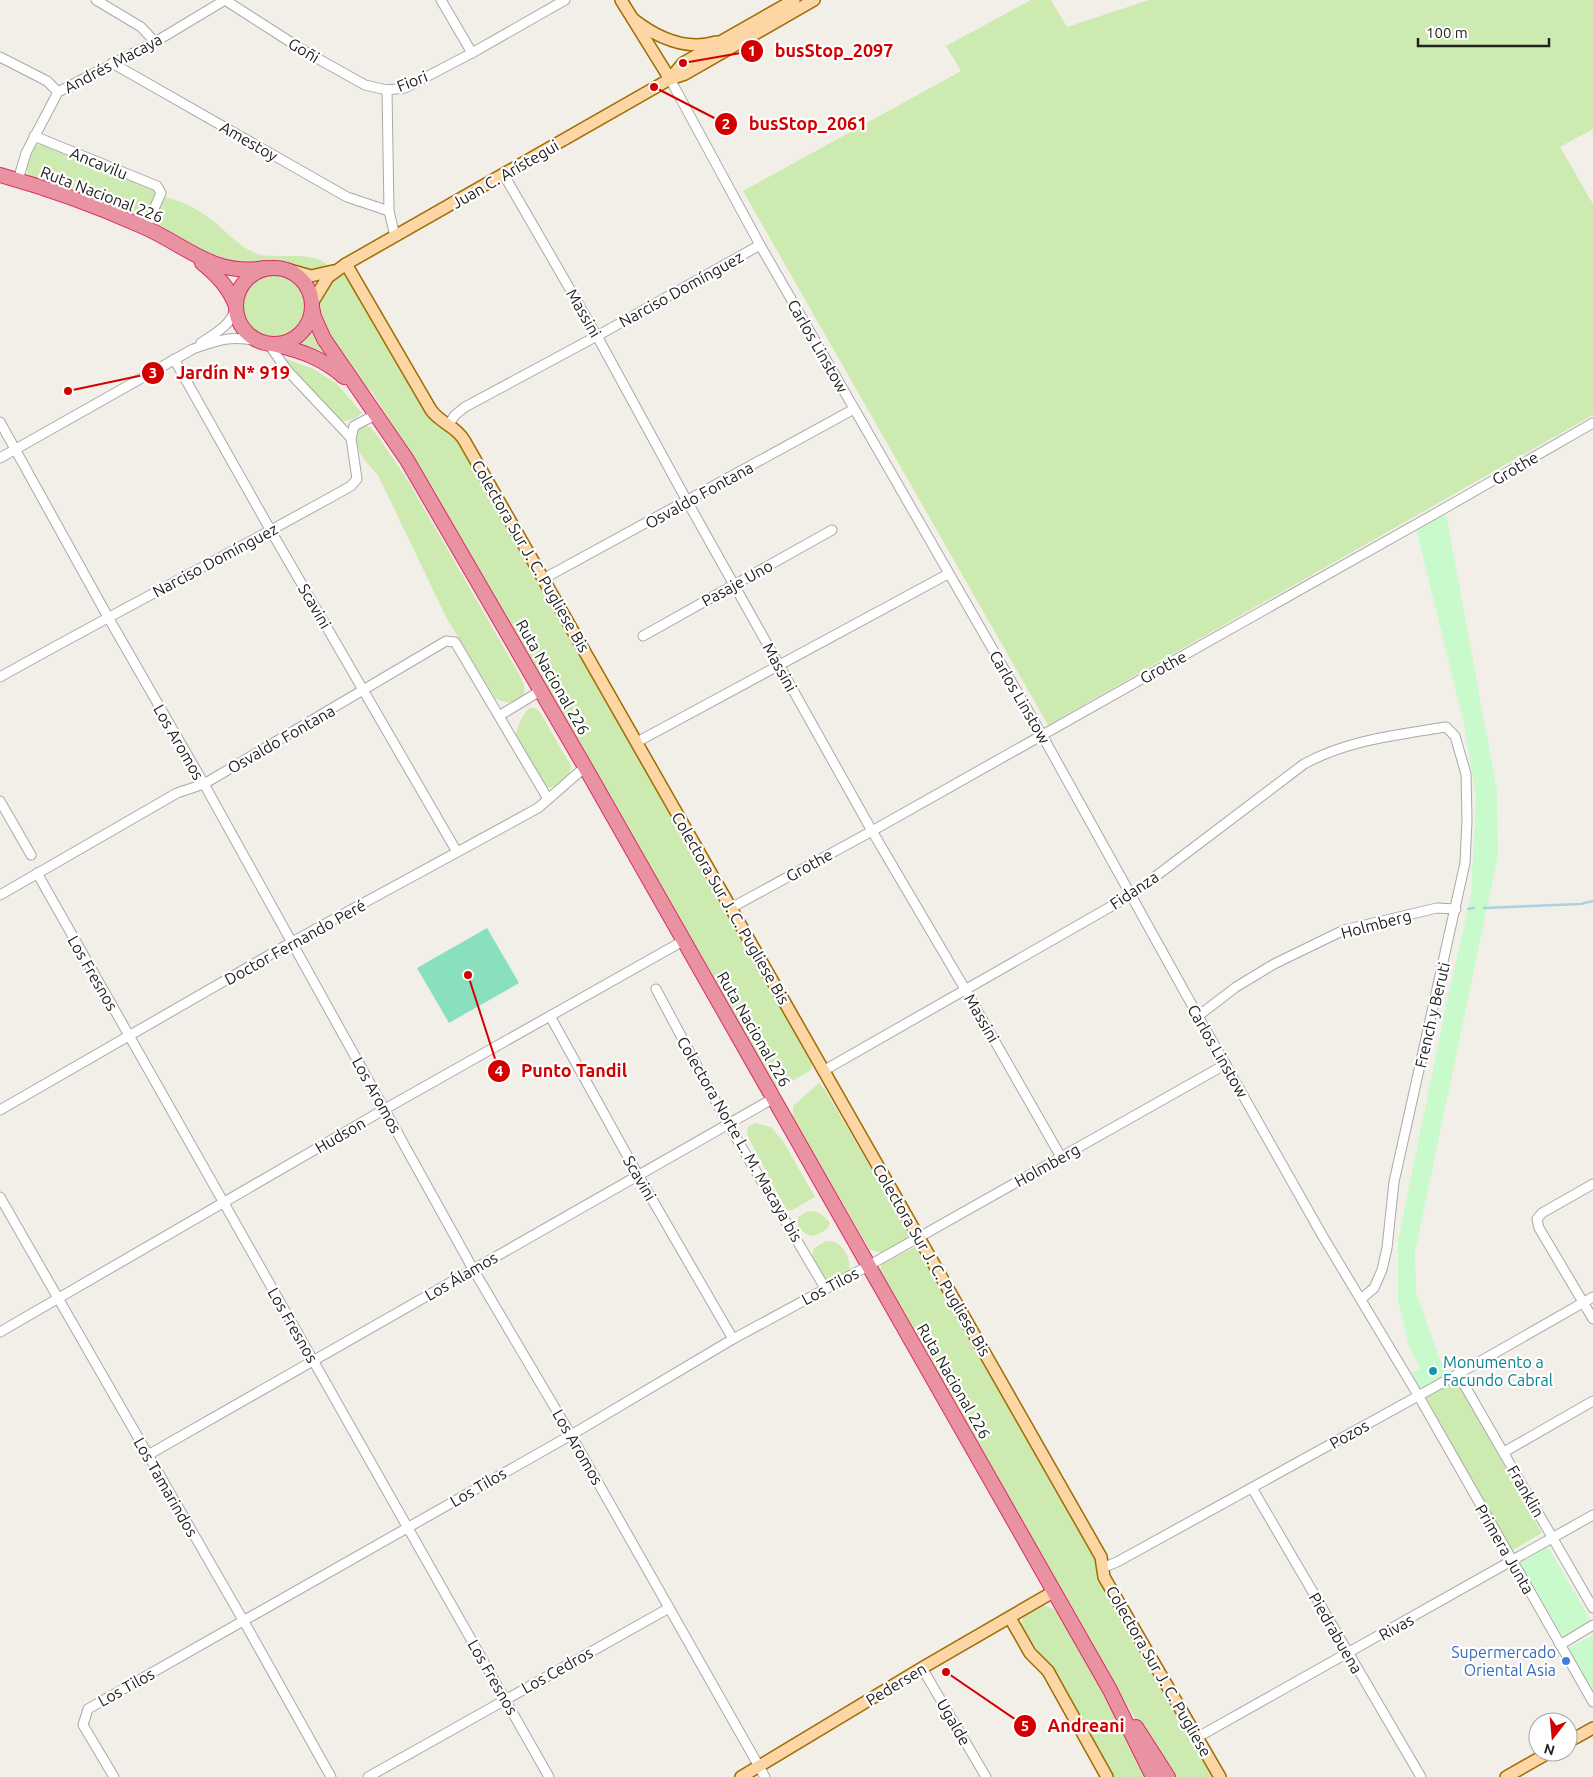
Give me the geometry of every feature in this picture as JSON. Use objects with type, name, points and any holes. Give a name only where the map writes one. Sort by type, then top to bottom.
[{"type":"highway","name":"Ruta Nacional 226","points":[[0,175],[146,227],[188,252],[219,266],[236,270],[275,267],[286,269],[296,274],[304,282],[309,291],[314,317],[324,340],[407,460],[585,767],[1110,1690],[1168,1777]]},
{"type":"highway","name":"Ruta Nacional 226","points":[[188,252],[217,277],[230,293],[238,320],[244,330],[252,337],[302,351],[320,359],[335,369],[359,391]]},
{"type":"highway","points":[[235,307],[237,294],[247,278],[265,268]]},
{"type":"highway","points":[[268,343],[283,343],[300,333],[306,326],[312,305]]},
{"type":"highway","name":"Ruta Nacional 226","points":[[1110,1690],[1152,1777]]},
{"type":"main road","name":"Carlos Linstow","points":[[621,0],[670,78]]},
{"type":"main road","points":[[670,78],[682,63],[794,0]]},
{"type":"main road","points":[[670,78],[685,74],[814,0]]},
{"type":"main road","points":[[633,20],[658,36],[679,43],[703,44],[725,40]]},
{"type":"main road","name":"Juan C. Arístegui","points":[[286,269],[311,276],[323,274],[342,266],[504,175],[670,78]]},
{"type":"main road","name":"Juan C. Arístegui","points":[[312,305],[324,281],[342,266]]},
{"type":"main road","name":"Colectora Sur J. C. Pugliese Bis","points":[[342,266],[431,410],[438,419],[457,430],[464,440],[1101,1556],[1102,1564]]},
{"type":"main road","name":"Colectora Sur J. C. Pugliese","points":[[1102,1564],[1104,1577],[1220,1777]]},
{"type":"main road","name":"Pedersen","points":[[740,1777],[922,1668],[1054,1592]]},
{"type":"main road","points":[[1010,1618],[1030,1652],[1048,1671],[1107,1777]]},
{"type":"main road","points":[[1578,1736],[1593,1728]]},
{"type":"main road","points":[[1506,1777],[1532,1762]]},
{"type":"street","points":[[96,0],[141,27],[155,42]]},
{"type":"street","name":"Andrés Macaya","points":[[18,180],[24,159],[34,136],[58,92],[155,42],[225,0]]},
{"type":"street","name":"Goñi","points":[[225,0],[306,52],[365,85],[387,90]]},
{"type":"street","points":[[441,0],[472,53]]},
{"type":"street","name":"Fiori","points":[[395,236],[388,211],[387,90],[405,88],[472,53],[564,0]]},
{"type":"street","points":[[0,57],[47,81],[58,92]]},
{"type":"street","name":"Amestoy","points":[[112,63],[347,197],[388,211]]},
{"type":"street","name":"Carlos Linstow","points":[[670,78],[760,245],[1042,735],[1322,1235],[1418,1395]]},
{"type":"street","name":"Ancavilu","points":[[34,136],[157,186],[161,193],[146,227]]},
{"type":"street","name":"Massini","points":[[504,175],[597,336],[734,586],[872,831],[1061,1157]]},
{"type":"street","name":"Narciso Domínguez","points":[[449,424],[465,406],[597,336],[760,245]]},
{"type":"street","points":[[193,349],[226,325],[235,307]]},
{"type":"street","points":[[0,458],[193,349],[228,338],[268,343],[286,369],[351,438]]},
{"type":"street","name":"Scavini","points":[[174,359],[271,531],[457,852]]},
{"type":"street","name":"Osvaldo Fontana","points":[[543,579],[854,409]]},
{"type":"street","points":[[351,438],[354,426],[377,414]]},
{"type":"street","name":"Los Aromos","points":[[0,422],[108,617],[204,784],[473,1269],[571,1434],[765,1777]]},
{"type":"street","name":"Grothe","points":[[730,908],[872,831],[1593,423]]},
{"type":"street","name":"Narciso Domínguez","points":[[0,677],[351,486],[357,479],[351,438]]},
{"type":"street","name":"Pasaje Uno","points":[[643,636],[832,530]]},
{"type":"street","points":[[637,742],[948,574]]},
{"type":"street","name":"Osvaldo Fontana","points":[[0,894],[177,793],[204,784],[446,641],[455,642],[499,716]]},
{"type":"street","points":[[540,691],[499,716],[548,799]]},
{"type":"street","name":"Fidanza","points":[[823,1071],[1131,895],[1304,764],[1316,757],[1368,740],[1446,727]]},
{"type":"street","name":"French y Beruti","points":[[1361,1299],[1374,1288],[1382,1270],[1387,1248],[1394,1182],[1465,863],[1467,820],[1466,774],[1455,736],[1446,727]]},
{"type":"street","name":"Doctor Fernando Peré","points":[[0,1110],[292,942],[538,808],[585,767]]},
{"type":"street","points":[[0,801],[31,855]]},
{"type":"street","name":"Los Fresnos","points":[[36,874],[549,1777]]},
{"type":"street","name":"Holmberg","points":[[1198,1016],[1236,987],[1274,964],[1344,930],[1438,908],[1456,909]]},
{"type":"street","name":"Hudson","points":[[0,1332],[385,1109],[683,941]]},
{"type":"street","name":"Colectora Norte L. M. Macaya bis","points":[[656,989],[728,1124],[825,1288]]},
{"type":"street","name":"Scavini","points":[[550,1016],[638,1175],[733,1339]]},
{"type":"street","name":"Holmberg","points":[[868,1266],[1226,1064]]},
{"type":"street","name":"Los Álamos","points":[[148,1455],[774,1098]]},
{"type":"street","points":[[1593,1184],[1542,1213],[1537,1219],[1539,1228],[1593,1319]]},
{"type":"street","name":"Los Tamarindos","points":[[0,1197],[331,1777]]},
{"type":"street","name":"Los Tilos","points":[[114,1777],[83,1725],[88,1709],[408,1528],[733,1339],[868,1266]]},
{"type":"street","name":"Pozos","points":[[1102,1564],[1107,1566],[1117,1562],[1458,1374],[1593,1297]]},
{"type":"street","name":"Franklin","points":[[1458,1374],[1593,1608]]},
{"type":"street","name":"Primera Junta","points":[[1418,1395],[1593,1702]]},
{"type":"street","points":[[1504,1452],[1593,1401]]},
{"type":"street","name":"Piedrabuena","points":[[1252,1488],[1421,1777]]},
{"type":"street","name":"Rivas","points":[[1198,1737],[1593,1515]]},
{"type":"street","name":"Los Cedros","points":[[368,1777],[669,1608]]},
{"type":"street","points":[[1560,1645],[1593,1625]]},
{"type":"street","name":"Ugalde","points":[[922,1668],[986,1777]]},
{"type":"green space","points":[[1031,0],[1051,0],[1067,27],[1149,0],[1593,0],[1593,129],[1560,147],[1593,204],[1593,415],[1048,725],[743,191],[961,71],[946,46]]},
{"type":"green space","points":[[40,144],[152,187],[156,193],[146,216],[141,219],[30,179],[26,167],[34,146]]},
{"type":"green space","points":[[164,197],[182,202],[199,211],[215,222],[242,246],[255,253],[272,256],[313,258],[322,261],[328,266],[310,273],[279,263],[242,263],[206,253],[158,225],[156,218]]},
{"type":"green space","points":[[274,273],[287,276],[297,283],[304,293],[307,306],[304,319],[297,329],[287,336],[274,339],[261,336],[251,329],[244,319],[241,306],[244,293],[251,283],[261,276]]},
{"type":"green space","points":[[340,274],[348,276],[353,282],[436,426],[456,437],[812,1064],[811,1070],[777,1090],[504,612],[383,409],[372,392],[358,380],[327,335],[320,315],[319,298],[325,286]]},
{"type":"green space","points":[[312,326],[341,369],[298,344]]},
{"type":"green space","points":[[283,358],[312,368],[337,384],[362,413],[356,418],[344,421],[337,418],[312,394]]},
{"type":"green space","points":[[364,425],[370,427],[377,435],[407,479],[519,674],[524,685],[523,696],[520,699],[505,702],[495,698],[446,617],[378,475],[364,459],[358,447],[356,435],[358,428]]},
{"type":"green space","points":[[1445,508],[1497,791],[1498,855],[1415,1252],[1416,1292],[1439,1358],[1448,1375],[1419,1391],[1410,1374],[1421,1368],[1410,1350],[1398,1301],[1398,1241],[1446,1006],[1471,895],[1476,798],[1463,719],[1415,525]]},
{"type":"green space","points":[[529,708],[535,708],[540,712],[571,766],[566,778],[559,784],[546,788],[516,740],[520,723]]},
{"type":"green space","points":[[487,928],[519,983],[449,1023],[417,968]]},
{"type":"green space","points":[[819,1083],[825,1090],[910,1235],[906,1241],[884,1253],[870,1250],[793,1119],[793,1106]]},
{"type":"green space","points":[[755,1123],[771,1127],[783,1141],[815,1197],[791,1211],[786,1209],[747,1135],[748,1127]]},
{"type":"green space","points":[[808,1211],[818,1212],[825,1217],[830,1223],[827,1229],[812,1236],[806,1234],[798,1227],[798,1217]]},
{"type":"green space","points":[[826,1241],[838,1244],[849,1260],[847,1273],[838,1279],[828,1282],[812,1255],[814,1248]]},
{"type":"green space","points":[[915,1247],[921,1250],[1095,1557],[1214,1777],[1173,1777],[1100,1663],[880,1270],[882,1264]]},
{"type":"green space","points":[[1456,1379],[1542,1533],[1511,1551],[1425,1396]]},
{"type":"green space","points":[[1548,1547],[1591,1621],[1563,1637],[1520,1563]]},
{"type":"green space","points":[[1042,1606],[1047,1606],[1058,1613],[1148,1777],[1111,1777],[1051,1669],[1022,1629],[1021,1625],[1024,1618],[1030,1612]]},
{"type":"green space","points":[[1593,1635],[1593,1692],[1568,1649]]},
{"type":"waterway","points":[[1484,908],[1581,904],[1593,901]]},
{"type":"waterway","points":[[1468,909],[1474,908]]},
{"type":"place","name":"busStop_2097","points":[[683,63]]},
{"type":"place","name":"busStop_2061","points":[[654,87]]},
{"type":"place","name":"Jardín N* 919","points":[[68,391]]},
{"type":"place","name":"Punto Tandil","points":[[468,975]]},
{"type":"place","name":"Monumento a Facundo Cabral","points":[[1433,1371]]},
{"type":"place","name":"Supermercado Oriental Asia","points":[[1566,1661]]},
{"type":"place","name":"Andreani","points":[[946,1672]]}]
